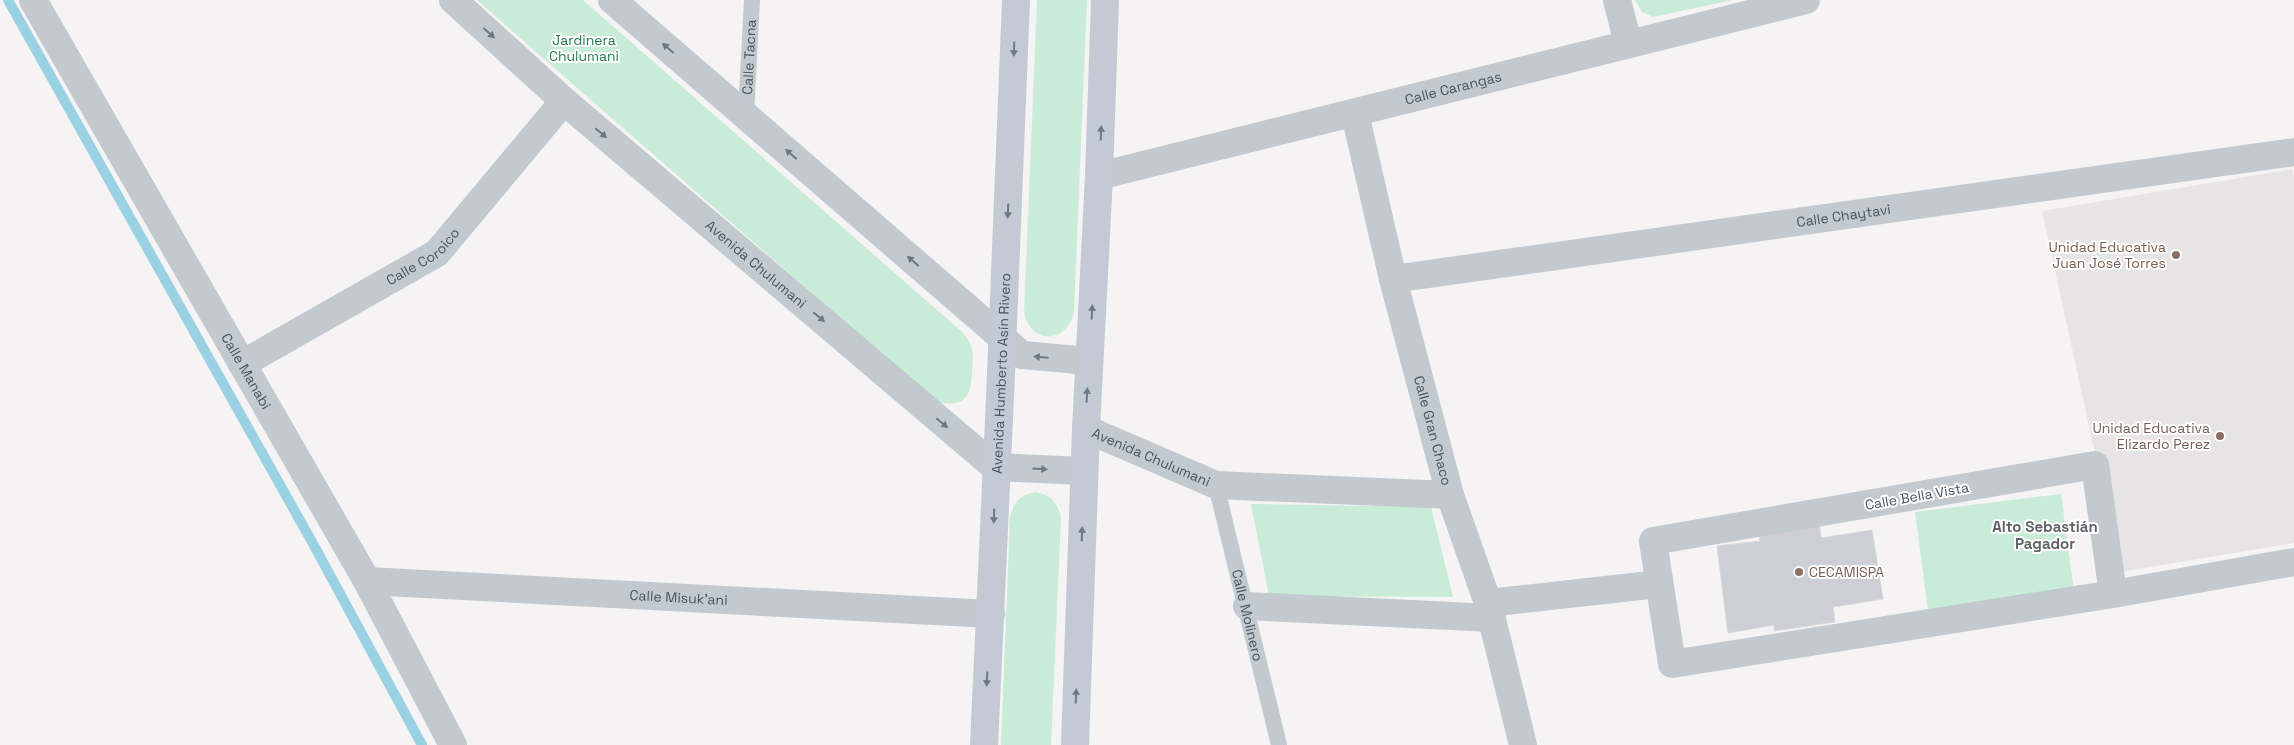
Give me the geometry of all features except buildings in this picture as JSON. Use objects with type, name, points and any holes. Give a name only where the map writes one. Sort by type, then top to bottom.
[{"type":"street","name":"Calle Manabi","points":[[33,0],[367,581],[453,745]]},
{"type":"street","name":"Avenida Chulumani","points":[[453,0],[564,102],[996,468]]},
{"type":"street","points":[[612,0],[1022,355],[1089,361]]},
{"type":"street","name":"Avenida Humberto Asín Rivero","points":[[984,745],[996,468],[1004,340],[1016,0]]},
{"type":"street","points":[[1075,745],[1084,472],[1099,176],[1105,0]]},
{"type":"street","points":[[1617,0],[1628,43]]},
{"type":"street","name":"Calle Carangas","points":[[1099,176],[1806,0]]},
{"type":"street","name":"Calle Coroico","points":[[242,364],[437,253],[564,102]]},
{"type":"street","name":"Calle Gran Chaco","points":[[1354,114],[1393,279],[1450,494],[1490,611],[1522,745]]},
{"type":"street","name":"Calle Chaytavi","points":[[1393,279],[2294,152]]},
{"type":"street","name":"Avenida Chulumani","points":[[1086,430],[1216,485]]},
{"type":"street","name":"Calle Bella Vista","points":[[2114,594],[2095,465],[1653,541],[1672,664],[2114,594],[2294,562]]},
{"type":"street","points":[[996,468],[1084,472]]},
{"type":"street","points":[[1216,485],[1450,494]]},
{"type":"street","name":"Calle Misuk'ani","points":[[367,581],[990,614]]},
{"type":"street","points":[[1247,606],[1490,611],[1659,584]]},
{"type":"lane","name":"Calle Tacna","points":[[746,115],[752,0]]},
{"type":"lane","name":"Calle Molinero","points":[[1216,485],[1247,606],[1279,745]]},
{"type":"shaded area","points":[[2292,169],[2294,177],[2294,543],[2121,572],[2042,211]]},
{"type":"green space","name":"Jardinera Chulumani","points":[[477,0],[583,0],[962,332],[971,346],[973,355],[970,389],[964,399],[952,403],[935,401]]},
{"type":"green space","points":[[1037,0],[1087,0],[1074,312],[1070,323],[1064,330],[1057,335],[1049,336],[1041,335],[1033,330],[1024,312]]},
{"type":"green space","points":[[1635,0],[1732,0],[1653,17],[1642,12]]},
{"type":"green space","points":[[1035,492],[1049,497],[1058,507],[1061,517],[1051,745],[1001,745],[1010,517],[1013,507],[1018,500],[1025,495]]},
{"type":"green space","points":[[2061,494],[2074,591],[1928,610],[1915,512]]},
{"type":"green space","points":[[1251,504],[1431,507],[1453,597],[1269,596]]},
{"type":"waterway","points":[[8,0],[311,540],[422,745]]},
{"type":"place","name":"Unidad Educativa Juan José Torres","points":[[2176,255]]},
{"type":"place","name":"Unidad Educativa Elizardo Perez","points":[[2220,436]]},
{"type":"place","name":"CECAMISPA","points":[[1799,572]]},
{"type":"district","name":"Alto Sebastián Pagador","points":[[2045,534]]}]
